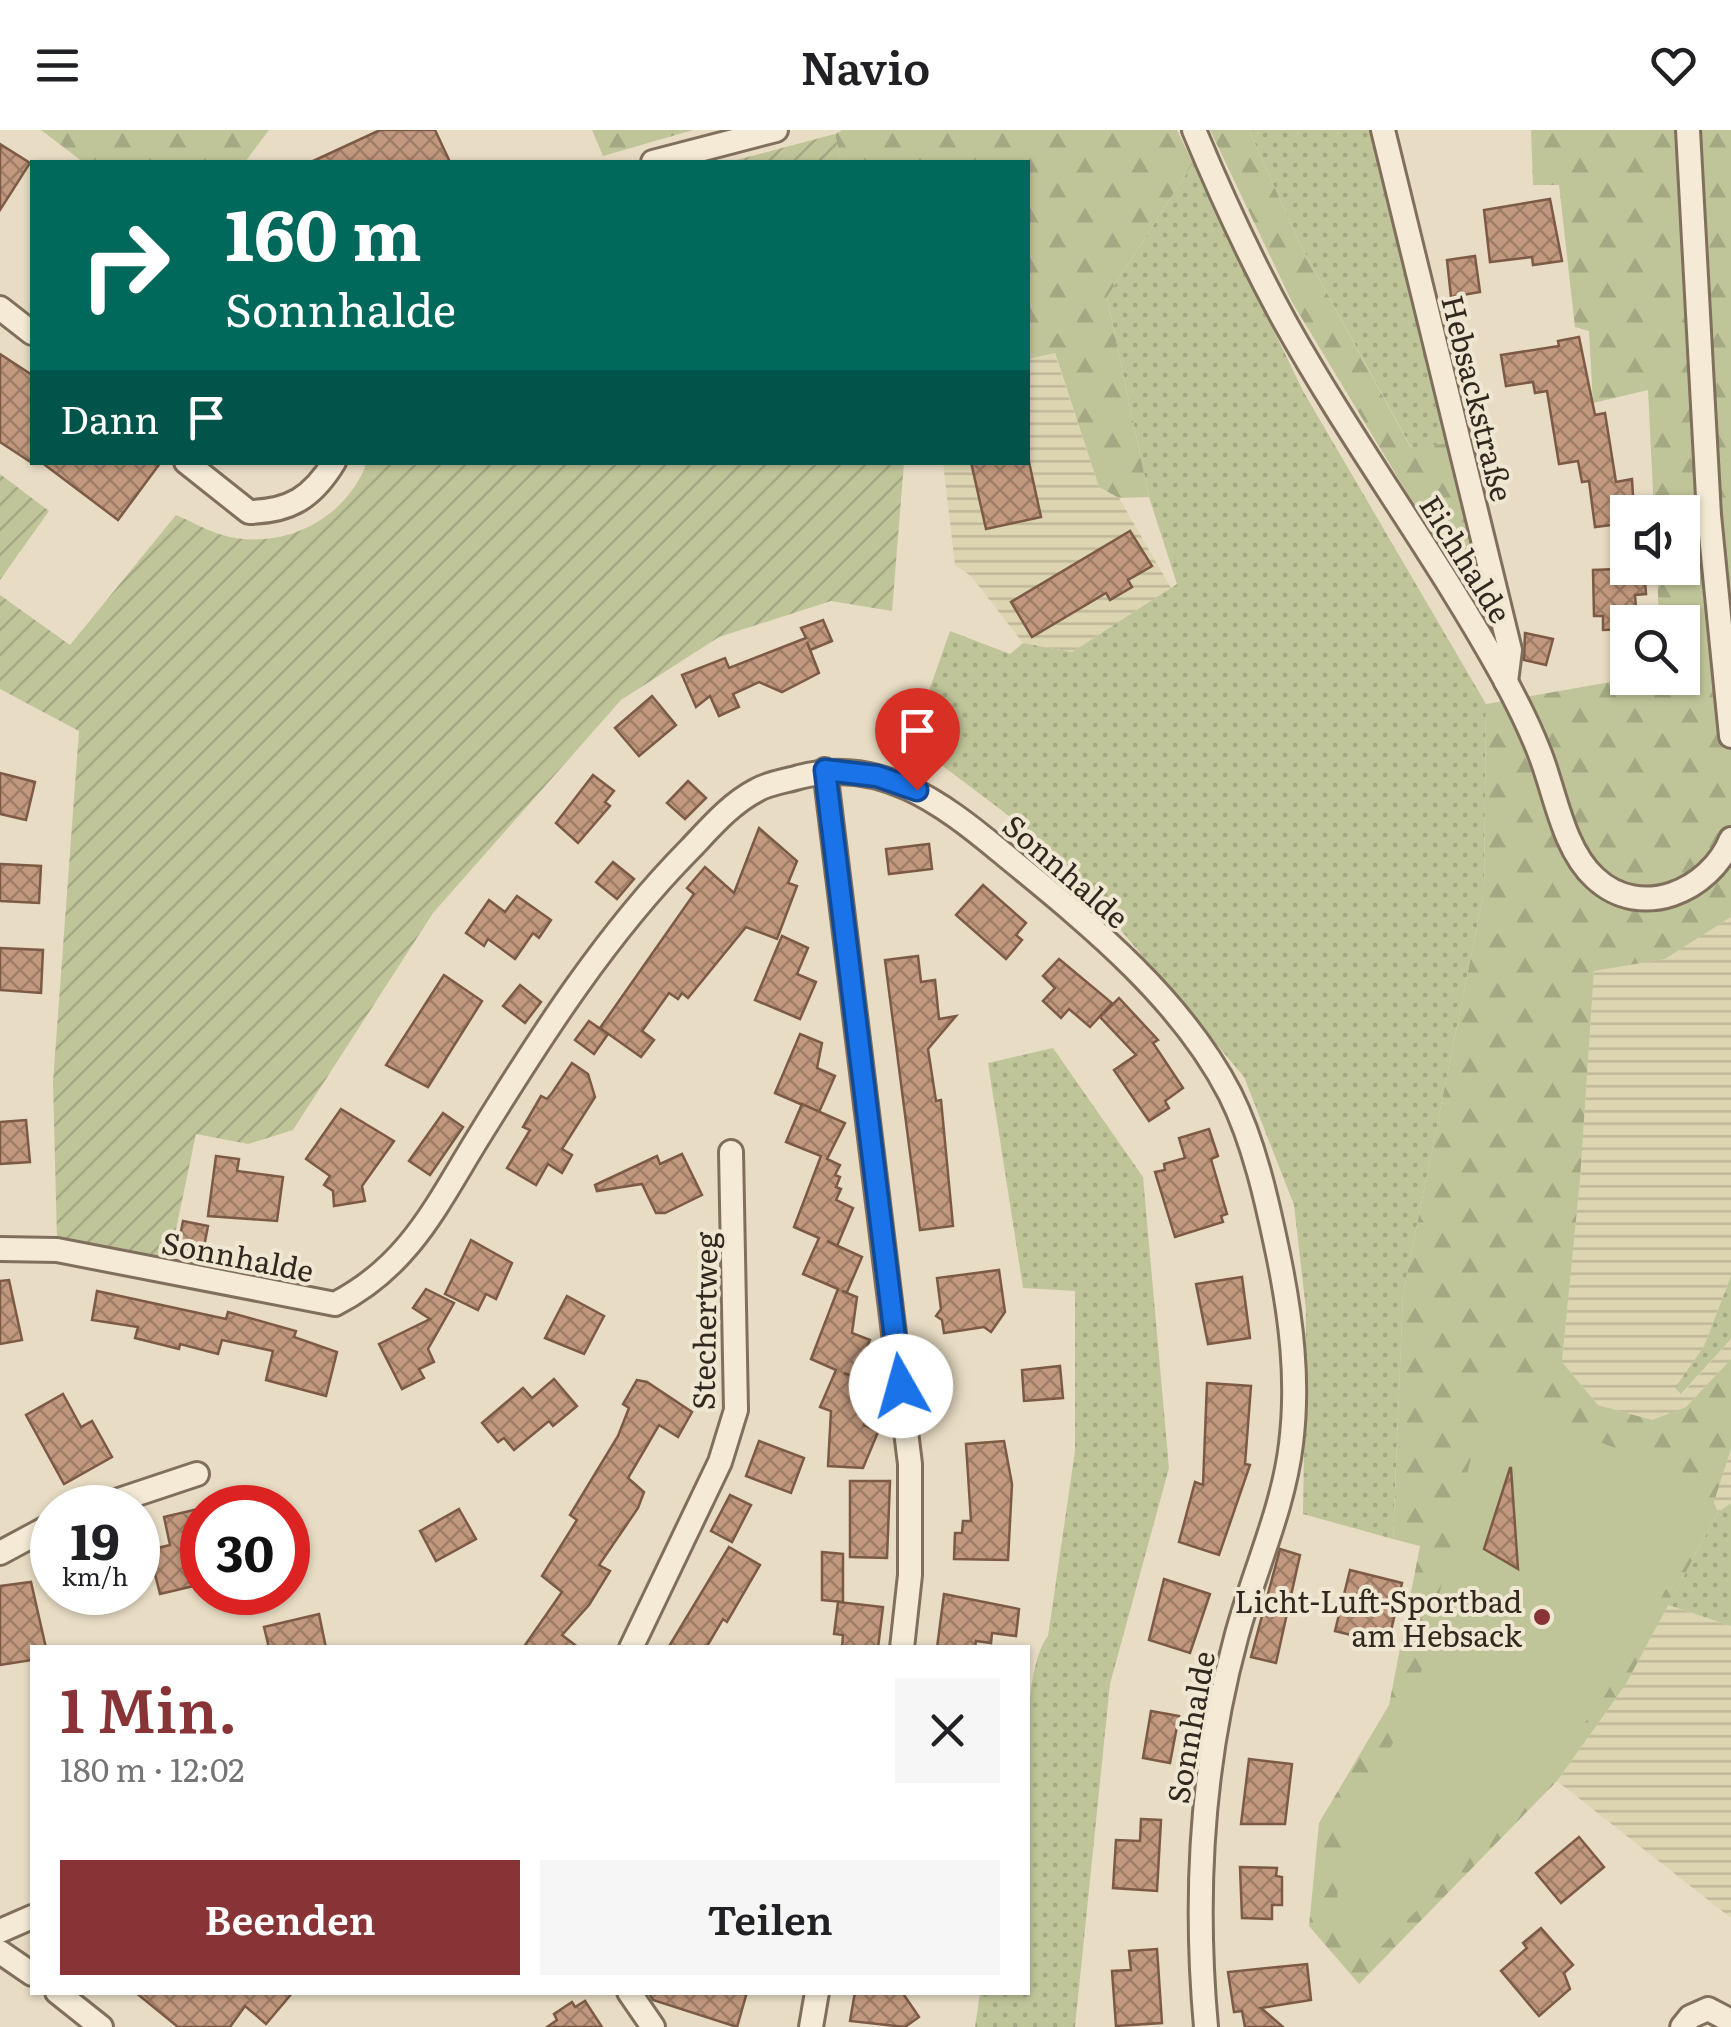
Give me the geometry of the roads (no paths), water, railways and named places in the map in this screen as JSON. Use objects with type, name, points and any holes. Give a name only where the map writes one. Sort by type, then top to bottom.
[{"type":"street","points":[[662,160],[776,130]]},
{"type":"street","name":"Eichhalde","points":[[1194,130],[1224,203],[1286,322],[1506,682],[1539,752],[1575,848],[1595,878],[1619,892],[1645,900],[1674,895],[1700,882],[1722,861],[1731,839]]},
{"type":"street","name":"Hebsackstraße","points":[[1382,130],[1510,650],[1506,682]]},
{"type":"street","points":[[1688,130],[1709,515],[1731,736]]},
{"type":"street","points":[[0,308],[30,331]]},
{"type":"street","points":[[190,465],[249,512],[280,511],[320,486],[332,465]]},
{"type":"street","points":[[825,770],[910,1464],[910,1575],[902,1645]]},
{"type":"street","name":"Sonnhalde","points":[[4,1243],[335,1304],[368,1287],[409,1250],[544,1034],[642,898],[729,809],[760,787],[825,770],[877,776],[917,790],[952,811],[1111,947],[1182,1021],[1232,1097],[1269,1209],[1291,1323],[1291,1446],[1274,1519],[1236,1638],[1211,1750],[1200,1849],[1206,2027]]},
{"type":"street","name":"Stechertweg","points":[[632,1645],[720,1462],[736,1410],[731,1152]]},
{"type":"street","points":[[160,1486],[197,1474]]},
{"type":"street","points":[[0,1553],[30,1537]]},
{"type":"street","points":[[0,1931],[30,1919]]},
{"type":"street","points":[[0,1952],[30,1973]]},
{"type":"street","points":[[62,1995],[101,2027]]},
{"type":"street","points":[[631,1995],[654,2027]]},
{"type":"street","points":[[812,2027],[817,1995]]},
{"type":"street","points":[[1682,2027],[1690,2017],[1708,2009],[1731,2021]]},
{"type":"place","name":"Licht-Luft-Sportbad am Hebsack","points":[[1542,1617]]}]
